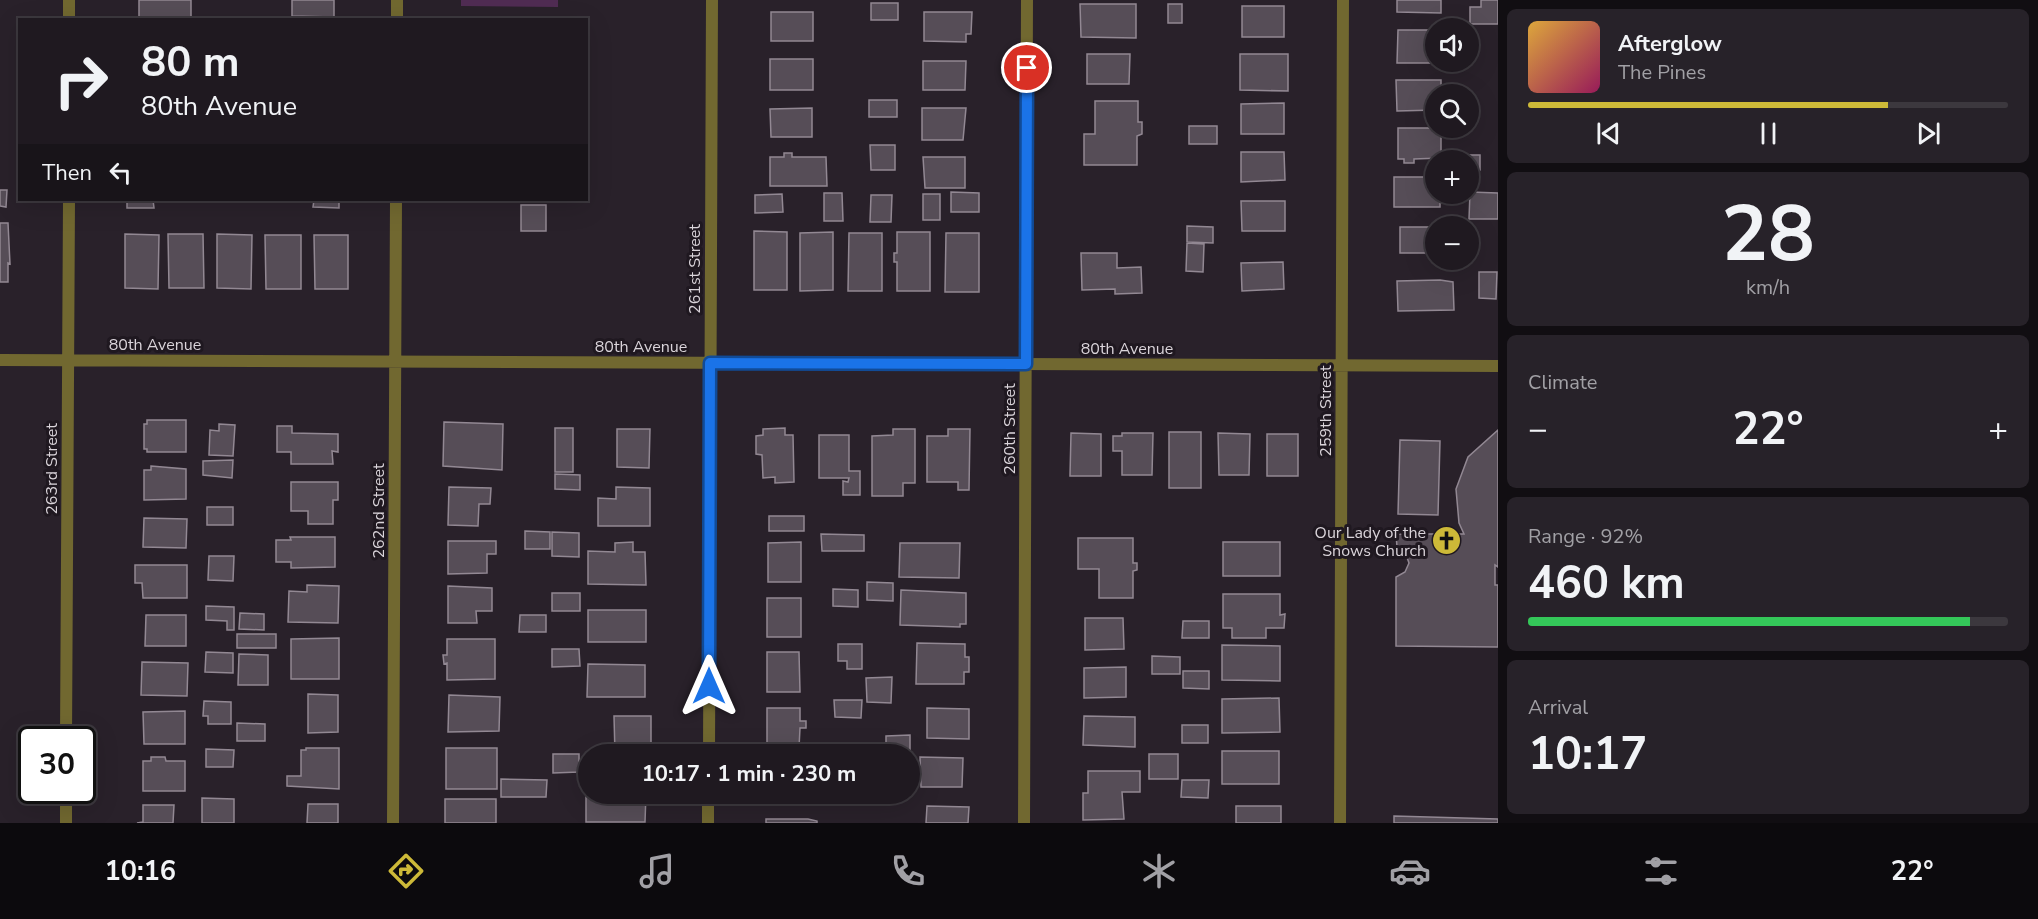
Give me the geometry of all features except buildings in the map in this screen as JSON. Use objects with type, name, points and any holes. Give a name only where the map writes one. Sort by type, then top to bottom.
[{"type":"street","points":[[69,0],[69,18]]},
{"type":"street","points":[[397,0],[397,18]]},
{"type":"street","name":"261st Street","points":[[709,744],[712,0]]},
{"type":"street","name":"260th Street","points":[[1024,823],[1027,0]]},
{"type":"street","name":"259th Street","points":[[1340,823],[1343,0]]},
{"type":"street","name":"263rd Street","points":[[66,726],[69,201]]},
{"type":"street","name":"262nd Street","points":[[393,823],[396,201]]},
{"type":"street","name":"80th Avenue","points":[[0,360],[1498,366]]},
{"type":"street","points":[[66,804],[66,823]]},
{"type":"street","points":[[708,804],[708,823]]},
{"type":"shaded area","points":[[461,0],[558,0],[558,7],[461,6]]},
{"type":"place","name":"Our Lady of the Snows Church","points":[[1447,541]]},
{"type":"route","points":[[709,686],[710,363],[1026,364],[1027,68]]}]
